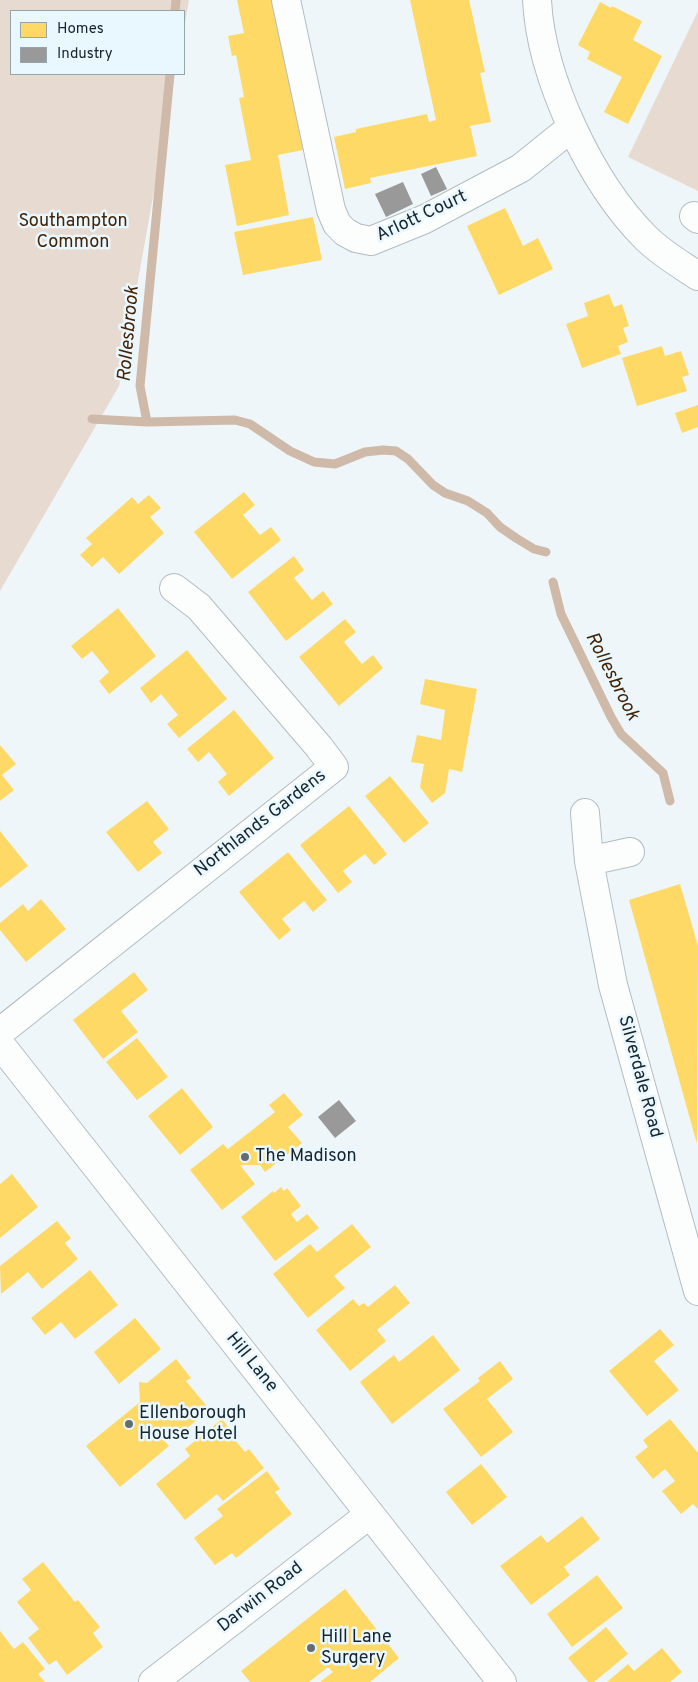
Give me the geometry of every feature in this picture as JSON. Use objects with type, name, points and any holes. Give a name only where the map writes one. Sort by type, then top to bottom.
[{"type":"street","name":"Arlott Court","points":[[286,0],[331,210],[337,224],[345,232],[356,238],[371,241],[426,219],[521,168],[572,127]]},
{"type":"street","points":[[537,0],[538,16],[551,73],[572,127],[594,168],[618,207],[647,239],[698,276]]},
{"type":"street","name":"Northlands Gardens","points":[[0,1032],[334,766],[199,608],[174,588]]},
{"type":"street","name":"Silverdale Road","points":[[585,813],[590,861],[613,984],[698,1291]]},
{"type":"street","points":[[590,861],[630,852]]},
{"type":"street","name":"Hill Lane","points":[[0,1044],[502,1682]]},
{"type":"street","name":"Darwin Road","points":[[152,1682],[370,1514]]},
{"type":"green space","name":"Southampton Common","points":[[0,0],[189,0],[185,23],[185,10],[10,10],[10,75],[175,75],[119,386],[0,591]]},
{"type":"green space","points":[[698,11],[698,191],[628,157]]},
{"type":"building: Homes","points":[[237,0],[274,0],[303,150],[278,155],[289,215],[237,226],[225,165],[251,160],[239,98],[244,97],[236,55],[232,56],[228,36],[244,33]]},
{"type":"building: Homes","points":[[410,0],[469,0],[485,72],[480,73],[491,122],[470,126],[477,156],[370,178],[371,183],[345,189],[334,137],[356,132],[356,129],[427,114],[429,122],[436,120]]},
{"type":"building: Homes","points":[[600,2],[642,21],[633,40],[662,56],[628,124],[604,112],[622,77],[587,59],[590,52],[578,45]]},
{"type":"building: Homes","points":[[505,208],[523,246],[538,238],[553,269],[499,295],[467,226]]},
{"type":"building: Homes","points":[[313,217],[322,260],[243,275],[234,232]]},
{"type":"building: Homes","points":[[609,294],[614,307],[622,304],[629,326],[623,328],[628,342],[618,346],[621,354],[582,368],[566,324],[588,316],[584,303]]},
{"type":"building: Homes","points":[[662,346],[665,356],[681,351],[689,375],[682,377],[687,391],[637,406],[622,358]]},
{"type":"building: Homes","points":[[698,405],[698,427],[682,433],[675,413]]},
{"type":"building: Homes","points":[[244,492],[255,505],[243,515],[260,535],[271,527],[281,540],[232,579],[194,532]]},
{"type":"building: Homes","points":[[149,495],[161,508],[150,517],[164,533],[119,574],[103,557],[92,567],[80,555],[92,544],[86,538],[132,497],[138,504]]},
{"type":"building: Homes","points":[[294,556],[304,570],[294,578],[312,600],[323,591],[333,604],[286,641],[248,592]]},
{"type":"building: Homes","points":[[118,608],[156,656],[109,694],[99,681],[109,672],[92,651],[82,659],[71,646]]},
{"type":"building: Homes","points":[[345,619],[356,632],[344,642],[362,664],[373,655],[383,668],[339,706],[299,657]]},
{"type":"building: Homes","points":[[187,650],[227,699],[179,738],[167,724],[178,715],[161,694],[151,703],[140,688]]},
{"type":"building: Homes","points":[[425,679],[477,689],[462,772],[449,769],[445,793],[432,803],[420,787],[424,764],[411,762],[417,735],[441,740],[445,710],[420,704]]},
{"type":"building: Homes","points":[[234,710],[274,758],[229,796],[218,782],[227,774],[209,752],[198,762],[187,749]]},
{"type":"building: Homes","points":[[0,745],[16,764],[2,775],[14,790],[0,801]]},
{"type":"building: Homes","points":[[390,776],[429,823],[404,843],[365,796]]},
{"type":"building: Homes","points":[[147,801],[169,829],[153,842],[162,853],[138,872],[106,832]]},
{"type":"building: Homes","points":[[349,806],[387,854],[374,865],[365,854],[353,863],[343,871],[352,882],[338,893],[300,845]]},
{"type":"building: Homes","points":[[0,831],[28,866],[0,888]]},
{"type":"building: Homes","points":[[288,852],[327,900],[313,912],[304,901],[282,919],[291,930],[279,940],[239,892]]},
{"type":"building: Homes","points":[[680,884],[698,946],[697,1144],[629,900]]},
{"type":"building: Homes","points":[[41,899],[66,929],[26,962],[0,930],[0,923],[23,904],[28,911]]},
{"type":"building: Homes","points":[[134,972],[148,990],[121,1011],[138,1032],[103,1059],[73,1020]]},
{"type":"building: Homes","points":[[137,1038],[168,1077],[137,1100],[106,1062]]},
{"type":"building: Homes","points":[[182,1088],[213,1127],[180,1155],[148,1116]]},
{"type":"building: Homes","name":"The Madison","points":[[284,1093],[303,1115],[288,1127],[302,1143],[265,1172],[260,1165],[240,1165],[255,1184],[222,1210],[190,1170],[223,1144],[228,1149],[275,1112],[269,1105]]},
{"type":"building: Homes","points":[[12,1174],[38,1207],[0,1238],[0,1184]]},
{"type":"building: Homes","points":[[281,1187],[284,1191],[287,1188],[301,1206],[291,1214],[297,1222],[307,1214],[319,1228],[275,1261],[241,1217],[273,1191],[274,1193]]},
{"type":"building: Homes","points":[[57,1221],[71,1238],[65,1243],[78,1259],[42,1289],[28,1272],[1,1294],[0,1266]]},
{"type":"building: Homes","points":[[352,1224],[371,1247],[334,1276],[345,1288],[308,1318],[273,1274],[310,1244],[317,1252]]},
{"type":"building: Homes","points":[[90,1270],[118,1305],[75,1339],[61,1322],[45,1335],[31,1318]]},
{"type":"building: Homes","points":[[395,1285],[410,1303],[377,1330],[386,1341],[350,1371],[316,1330],[353,1299],[359,1306],[364,1303],[368,1307]]},
{"type":"building: Homes","points":[[135,1318],[161,1349],[119,1384],[94,1352]]},
{"type":"building: Homes","points":[[660,1329],[674,1345],[654,1361],[679,1390],[647,1416],[609,1371]]},
{"type":"building: Homes","points":[[433,1335],[460,1370],[392,1424],[360,1382],[394,1355],[399,1362]]},
{"type":"building: Homes","points":[[176,1359],[191,1378],[186,1381],[210,1410],[183,1431],[182,1437],[165,1432],[160,1436],[169,1446],[120,1487],[86,1446],[140,1402],[139,1382],[147,1383]]},
{"type":"building: Homes","points":[[500,1361],[513,1379],[487,1399],[513,1432],[481,1457],[443,1409],[480,1381],[478,1378]]},
{"type":"building: Homes","points":[[222,1419],[245,1452],[249,1449],[264,1468],[223,1501],[217,1494],[185,1520],[156,1484],[190,1456],[185,1449]]},
{"type":"building: Homes","points":[[670,1419],[698,1453],[698,1509],[693,1504],[681,1514],[662,1491],[675,1481],[665,1469],[653,1479],[635,1457],[648,1447],[643,1440]]},
{"type":"building: Homes","points":[[481,1464],[507,1497],[472,1525],[446,1492]]},
{"type":"building: Homes","points":[[267,1471],[280,1489],[275,1492],[292,1514],[236,1558],[232,1553],[215,1565],[194,1538],[223,1516],[217,1509]]},
{"type":"building: Homes","points":[[582,1516],[600,1539],[564,1567],[570,1575],[531,1605],[500,1566],[541,1535],[547,1543]]},
{"type":"building: Homes","points":[[43,1562],[75,1602],[78,1600],[100,1627],[93,1633],[103,1647],[67,1675],[56,1660],[49,1665],[28,1638],[39,1629],[17,1602],[31,1590],[22,1579]]},
{"type":"building: Homes","points":[[597,1575],[623,1608],[572,1647],[547,1614]]},
{"type":"building: Homes","name":"Hill Lane Surgery","points":[[345,1589],[399,1658],[370,1682],[320,1682],[333,1672],[328,1667],[309,1682],[250,1682],[241,1671]]},
{"type":"building: Homes","points":[[606,1627],[628,1654],[594,1682],[588,1682],[568,1658]]},
{"type":"building: Homes","points":[[0,1631],[14,1649],[23,1642],[45,1669],[38,1674],[45,1682],[0,1682]]},
{"type":"building: Homes","points":[[662,1648],[682,1672],[670,1682],[607,1682],[628,1664],[634,1671]]},
{"type":"building: Industry","points":[[436,167],[447,189],[431,196],[421,174]]},
{"type":"building: Industry","points":[[403,182],[413,204],[386,217],[375,194]]},
{"type":"building: Industry","points":[[339,1100],[356,1121],[335,1138],[318,1117]]},
{"type":"waterway","name":"Rollesbrook","points":[[175,10],[176,0]]},
{"type":"waterway","name":"Rollesbrook","points":[[147,422],[140,386],[170,75]]},
{"type":"waterway","name":"Rollesbrook","points":[[92,419],[147,422],[235,420],[250,424],[290,451],[314,462],[335,464],[365,452],[396,451],[408,459],[433,485],[445,493],[468,501],[487,513],[500,527],[516,538],[534,549],[546,552]]},
{"type":"waterway","name":"Rollesbrook","points":[[553,582],[561,614],[611,717],[621,734],[663,773],[670,801]]},
{"type":"place","name":"The Madison","points":[[245,1157]]},
{"type":"place","name":"Ellenborough House Hotel","points":[[129,1424]]},
{"type":"place","name":"Hill Lane Surgery","points":[[311,1648]]}]
